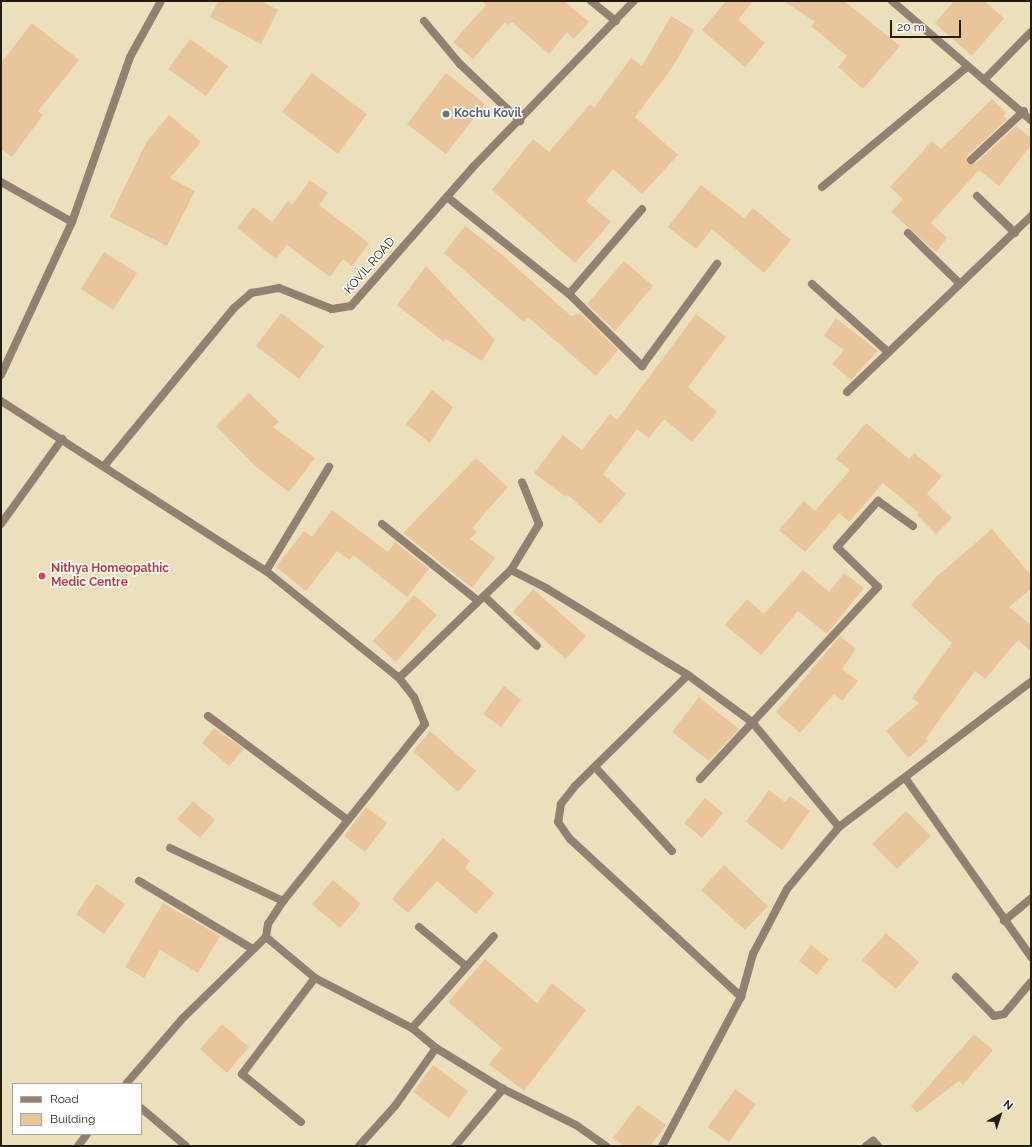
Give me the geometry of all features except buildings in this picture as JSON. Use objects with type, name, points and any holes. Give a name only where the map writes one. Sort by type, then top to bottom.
[{"type":"street","points":[[1,375],[72,222],[130,57],[161,1]]},
{"type":"street","points":[[591,1],[616,21]]},
{"type":"street","name":"KOVIL ROAD","points":[[105,466],[234,308],[251,293],[279,288],[332,309],[351,306],[447,197],[634,1]]},
{"type":"street","points":[[892,1],[967,67],[1024,111],[1031,120]]},
{"type":"street","points":[[424,21],[460,64],[520,121]]},
{"type":"street","points":[[984,80],[1031,32]]},
{"type":"street","points":[[822,187],[967,67]]},
{"type":"street","points":[[971,160],[1024,111]]},
{"type":"street","points":[[1,182],[72,222]]},
{"type":"street","points":[[977,196],[1015,233]]},
{"type":"street","points":[[447,197],[569,294],[642,366],[717,264]]},
{"type":"street","points":[[569,294],[642,209]]},
{"type":"street","points":[[847,392],[959,283],[1015,233],[1031,216]]},
{"type":"street","points":[[908,233],[959,283]]},
{"type":"street","points":[[812,284],[888,352]]},
{"type":"street","points":[[1,401],[105,466],[266,571],[399,678],[414,697],[425,724],[346,819],[283,901],[268,924],[266,937],[251,948],[183,1018],[127,1083]]},
{"type":"street","points":[[1,524],[62,439]]},
{"type":"street","points":[[266,571],[329,467]]},
{"type":"street","points":[[399,678],[478,601],[485,597],[511,570],[539,524],[522,482]]},
{"type":"street","points":[[700,779],[878,587],[837,547],[878,501],[913,526]]},
{"type":"street","points":[[382,524],[478,601]]},
{"type":"street","points":[[511,570],[546,588],[688,675],[752,722],[839,827]]},
{"type":"street","points":[[485,597],[537,646]]},
{"type":"street","points":[[688,675],[595,767],[561,804],[558,822],[570,839],[741,997]]},
{"type":"street","points":[[662,1146],[741,997],[753,954],[786,890],[839,827],[906,778],[1031,682]]},
{"type":"street","points":[[208,716],[346,819]]},
{"type":"street","points":[[595,767],[672,851]]},
{"type":"street","points":[[906,778],[1031,957]]},
{"type":"street","points":[[170,848],[283,901]]},
{"type":"street","points":[[139,881],[251,948]]},
{"type":"street","points":[[1004,920],[1031,898]]},
{"type":"street","points":[[419,927],[466,966]]},
{"type":"street","points":[[412,1028],[494,936]]},
{"type":"street","points":[[266,937],[315,978],[412,1028],[436,1048],[504,1089],[576,1125],[606,1146]]},
{"type":"street","points":[[956,977],[994,1016],[1004,1014],[1031,982]]},
{"type":"street","points":[[301,1122],[242,1074],[315,978]]},
{"type":"street","points":[[359,1146],[395,1106],[436,1048]]},
{"type":"street","points":[[455,1146],[504,1089]]},
{"type":"street","points":[[142,1109],[186,1146]]},
{"type":"street","points":[[78,1146],[86,1135]]},
{"type":"street","points":[[866,1146],[873,1141],[878,1146]]},
{"type":"place","name":"Kochu Kovil","points":[[446,114]]},
{"type":"place","name":"Nithya Homeopathic Medic Centre","points":[[42,576]]}]
